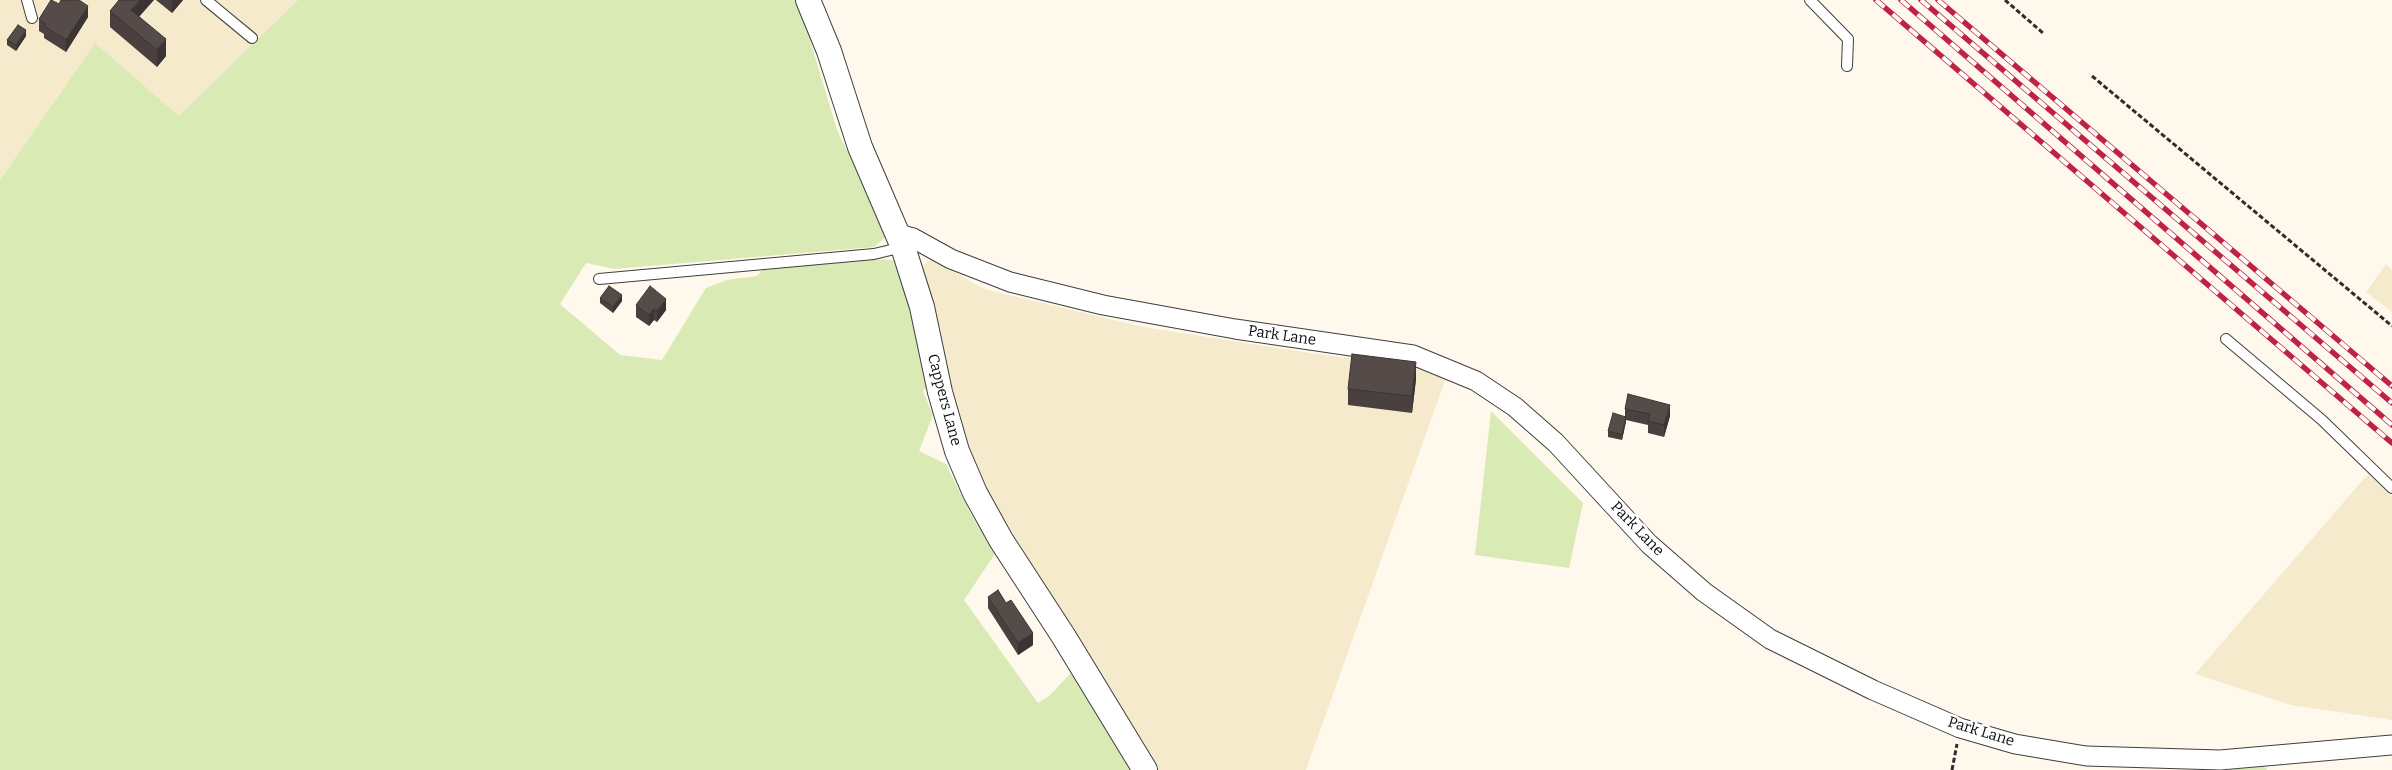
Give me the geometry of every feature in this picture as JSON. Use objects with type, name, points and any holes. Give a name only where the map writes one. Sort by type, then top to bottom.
[{"type":"street","name":"Cappers Lane","points":[[808,0],[828,52],[860,147],[900,241],[922,307],[940,392],[957,451],[975,493],[1001,540],[1064,637],[1145,770]]},
{"type":"street","name":"Park Lane","points":[[900,241],[912,238],[951,259],[1010,282],[1103,306],[1235,329],[1413,355],[1476,382],[1515,407],[1556,443],[1649,544],[1704,592],[1770,639],[1873,690],[1960,728],[2015,744],[2086,756],[2220,760],[2392,745]]},
{"type":"lane","points":[[27,0],[32,18]]},
{"type":"lane","points":[[206,0],[252,38]]},
{"type":"lane","points":[[1810,0],[1848,39],[1847,66]]},
{"type":"lane","points":[[599,279],[874,254],[900,241]]},
{"type":"lane","points":[[2226,339],[2322,420],[2392,488]]},
{"type":"path","points":[[2005,0],[2043,33]]},
{"type":"path","points":[[2092,76],[2392,326]]},
{"type":"path","points":[[1952,770],[1960,728]]},
{"type":"shaded area","points":[[0,0],[298,0],[271,26],[296,50],[179,116],[95,43],[0,180]]},
{"type":"shaded area","points":[[932,259],[984,289],[1143,327],[1316,354],[1434,369],[1446,378],[1306,770],[1157,770],[975,471],[939,350],[919,268]]},
{"type":"shaded area","points":[[2386,264],[2392,270],[2392,312],[2366,292]]},
{"type":"shaded area","points":[[2368,474],[2392,496],[2392,720],[2291,705],[2195,674]]},
{"type":"green space","points":[[298,0],[798,0],[837,130],[888,235],[874,247],[614,269],[586,263],[560,304],[620,355],[662,360],[706,288],[727,280],[757,276],[763,269],[875,259],[893,260],[916,324],[929,384],[923,391],[933,415],[919,451],[946,464],[970,513],[995,554],[964,600],[1038,703],[1049,696],[1072,672],[1133,770],[0,770],[0,180],[95,43],[179,116]]},
{"type":"green space","points":[[1491,411],[1583,503],[1569,568],[1475,555]]},
{"type":"green space","points":[[2261,761],[2267,770],[2214,770],[2217,768]]},
{"type":"building","points":[[51,0],[59,4],[61,0],[79,0],[88,6],[66,40],[44,26],[46,24],[39,19]]},
{"type":"building","points":[[119,0],[140,0],[131,10],[166,39],[157,50],[110,11]]},
{"type":"building","points":[[18,25],[26,30],[16,45],[7,40]]},
{"type":"building","points":[[609,286],[622,295],[613,307],[600,298]]},
{"type":"building","points":[[650,286],[666,299],[657,311],[654,309],[649,315],[636,305]]},
{"type":"building","points":[[1352,354],[1416,362],[1412,396],[1348,389]]},
{"type":"building","points":[[1628,394],[1670,405],[1664,425],[1648,421],[1650,414],[1625,409]]},
{"type":"building","points":[[1613,413],[1626,417],[1622,435],[1608,431]]},
{"type":"building","points":[[998,590],[1006,603],[1011,600],[1033,633],[1018,643],[988,597]]},
{"type":"railway","points":[[1876,0],[2392,443]]},
{"type":"railway","points":[[1901,0],[2392,425]]},
{"type":"railway","points":[[1921,0],[2392,403]]},
{"type":"railway","points":[[1938,0],[2392,386]]}]
